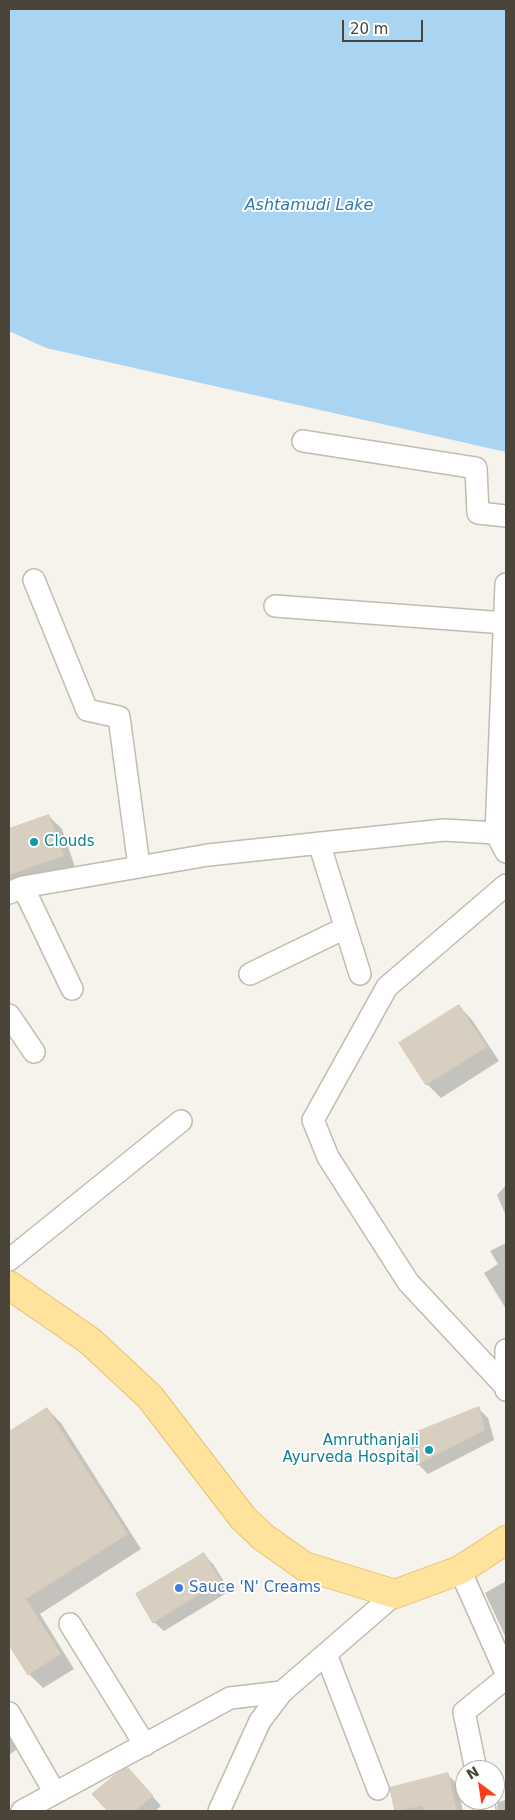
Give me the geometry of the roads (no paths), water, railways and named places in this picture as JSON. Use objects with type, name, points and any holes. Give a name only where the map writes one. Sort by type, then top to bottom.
[{"type":"main road","points":[[9,1286],[90,1341],[150,1397],[243,1518],[263,1537],[304,1566],[395,1594],[460,1570],[506,1540]]},
{"type":"street","points":[[303,441],[476,468],[478,514],[506,516]]},
{"type":"street","points":[[34,580],[87,710],[119,717],[139,866]]},
{"type":"street","points":[[506,584],[501,831],[506,852]]},
{"type":"street","points":[[275,606],[505,623]]},
{"type":"street","points":[[72,989],[16,890],[208,854],[444,830],[501,831]]},
{"type":"street","points":[[319,843],[360,974]]},
{"type":"street","points":[[505,1388],[408,1282],[328,1157],[313,1120],[387,987],[506,885]]},
{"type":"street","points":[[250,974],[346,928]]},
{"type":"street","points":[[9,1015],[34,1052]]},
{"type":"street","points":[[9,1260],[181,1121]]},
{"type":"street","points":[[505,1388],[506,1350]]},
{"type":"street","points":[[460,1570],[506,1673]]},
{"type":"street","points":[[219,1811],[260,1722],[282,1692],[395,1594]]},
{"type":"street","points":[[70,1624],[145,1745]]},
{"type":"street","points":[[326,1654],[378,1789]]},
{"type":"street","points":[[474,1760],[464,1712],[506,1678]]},
{"type":"street","points":[[22,1811],[230,1698],[282,1692]]},
{"type":"street","points":[[9,1713],[55,1793]]},
{"type":"water","name":"Ashtamudi Lake","points":[[9,9],[506,9],[506,452],[46,348],[9,331]]},
{"type":"place","name":"Clouds","points":[[34,842]]},
{"type":"place","name":"Amruthanjali Ayurveda Hospital","points":[[429,1450]]},
{"type":"place","name":"Sauce 'N' Creams","points":[[179,1588]]}]
